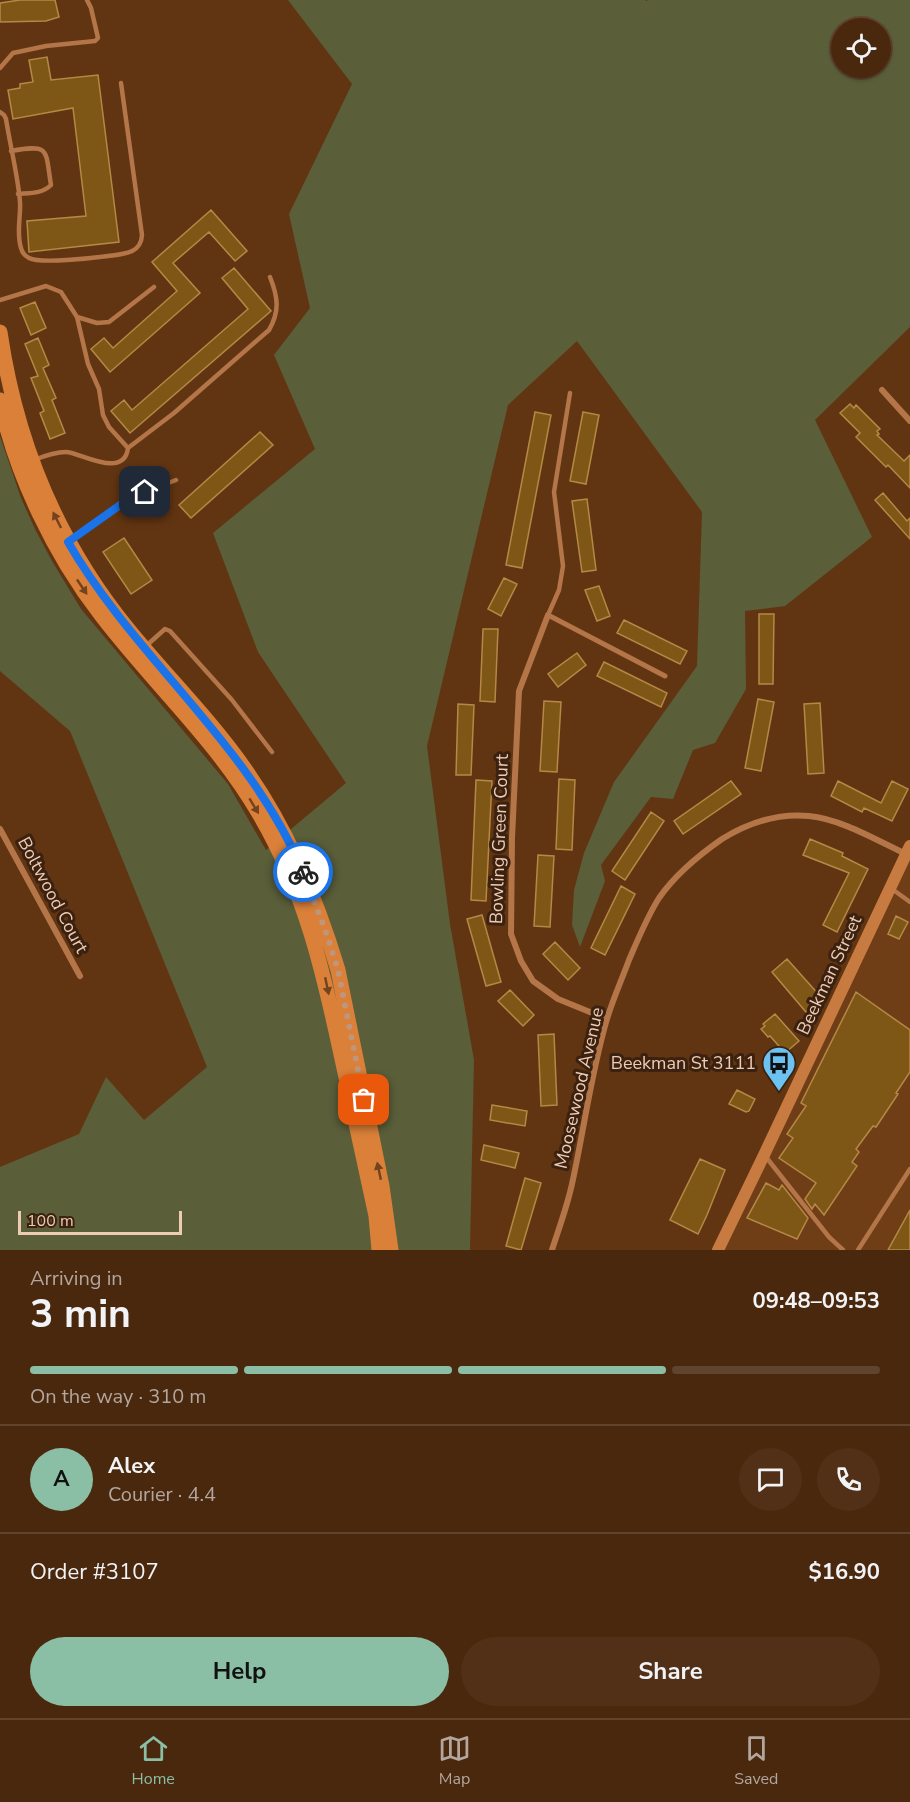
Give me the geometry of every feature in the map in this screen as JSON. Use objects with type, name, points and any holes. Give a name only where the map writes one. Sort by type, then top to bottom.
[{"type":"main road","points":[[0,332],[14,408],[31,461],[63,545]]},
{"type":"main road","points":[[0,400],[34,503],[104,598],[139,652],[238,779],[260,815],[299,895],[325,977],[376,1216],[379,1250]]},
{"type":"main road","points":[[139,652],[216,731],[247,771],[269,806],[300,865],[338,970],[382,1186],[391,1250]]},
{"type":"main road","name":"Beekman Street","points":[[718,1250],[908,850]]},
{"type":"street","points":[[882,390],[910,421]]},
{"type":"street","points":[[548,615],[665,676]]},
{"type":"street","name":"Bowling Green Court","points":[[548,615],[519,691],[512,838],[511,934],[521,961],[533,981],[558,999],[607,1019]]},
{"type":"street","name":"Moosewood Avenue","points":[[552,1250],[571,1187],[607,1019],[633,950],[660,898],[692,863],[711,847],[736,830],[779,816],[810,816],[840,824],[908,850]]},
{"type":"street","name":"Boltwood Court","points":[[0,829],[80,976]]},
{"type":"lane","points":[[0,68],[13,53],[46,46],[95,41],[98,38],[87,0]]},
{"type":"lane","points":[[0,112],[6,119],[20,202],[18,225],[24,255],[36,260],[85,259],[126,254],[136,249],[142,242],[142,235],[121,83]]},
{"type":"lane","points":[[11,151],[34,147],[40,148],[46,154],[51,185],[40,192],[18,194]]},
{"type":"lane","points":[[31,461],[53,453],[69,452],[94,462],[113,463],[124,458],[128,448],[174,413],[269,330],[278,309],[278,300],[270,277]]},
{"type":"lane","points":[[0,300],[46,286],[61,292],[77,317],[88,364],[99,389],[103,415],[128,448]]},
{"type":"lane","points":[[77,317],[97,323],[108,322],[154,287]]},
{"type":"lane","points":[[548,615],[559,590],[563,566],[554,492],[570,393]]},
{"type":"lane","points":[[63,545],[130,498],[176,480]]},
{"type":"lane","points":[[139,652],[165,629],[170,631],[232,699],[272,752]]},
{"type":"lane","points":[[890,888],[910,902]]},
{"type":"lane","points":[[764,1155],[829,1237],[843,1250]]},
{"type":"lane","points":[[858,1250],[910,1169]]},
{"type":"shaded area","points":[[910,846],[910,1250],[718,1250]]},
{"type":"green space","points":[[288,0],[910,0],[910,327],[815,420],[872,537],[785,606],[745,611],[746,689],[715,743],[693,750],[673,799],[651,797],[601,865],[605,881],[580,947],[572,925],[574,890],[584,853],[614,782],[697,666],[702,512],[577,341],[508,405],[427,746],[450,924],[474,1060],[470,1250],[0,1250],[0,1167],[79,1134],[106,1077],[144,1120],[207,1067],[70,731],[0,671],[0,436],[21,498],[35,529],[81,609],[228,784],[266,850],[346,783],[258,652],[213,533],[315,449],[274,355],[310,308],[289,214],[352,84]]},
{"type":"building","points":[[20,0],[55,0],[59,17],[46,21],[0,22],[0,3]]},
{"type":"building","points":[[47,57],[51,80],[98,75],[119,242],[29,252],[27,221],[86,216],[73,108],[13,119],[8,90],[20,88],[20,84],[33,82],[29,60]]},
{"type":"building","points":[[211,210],[247,251],[235,261],[209,232],[173,263],[200,293],[110,372],[91,349],[104,338],[113,348],[177,291],[152,262]]},
{"type":"building","points":[[234,268],[271,311],[130,433],[111,411],[124,400],[132,410],[248,309],[222,278]]},
{"type":"building","points":[[35,302],[46,328],[31,335],[20,308]]},
{"type":"building","points":[[38,338],[49,365],[43,368],[56,398],[52,400],[65,433],[50,439],[40,413],[44,411],[31,378],[38,376],[25,344]]},
{"type":"building","points":[[850,404],[854,408],[856,405],[880,429],[877,435],[904,461],[910,455],[910,488],[856,437],[860,433],[840,413]]},
{"type":"building","points":[[535,412],[551,415],[522,568],[506,565]]},
{"type":"building","points":[[583,412],[599,415],[586,484],[570,481]]},
{"type":"building","points":[[260,432],[273,445],[191,518],[179,505]]},
{"type":"building","points":[[883,493],[907,521],[910,518],[910,539],[875,500]]},
{"type":"building","points":[[587,499],[596,570],[582,572],[572,501]]},
{"type":"building","points":[[124,538],[152,580],[131,594],[103,552]]},
{"type":"building","points":[[504,578],[517,584],[501,616],[488,609]]},
{"type":"building","points":[[599,586],[610,616],[597,621],[585,590]]},
{"type":"building","points":[[759,614],[774,614],[773,684],[759,684]]},
{"type":"building","points":[[624,620],[687,651],[680,664],[617,633]]},
{"type":"building","points":[[483,629],[498,629],[495,702],[480,701]]},
{"type":"building","points":[[577,653],[586,665],[558,687],[548,674]]},
{"type":"building","points":[[604,662],[667,693],[661,707],[597,676]]},
{"type":"building","points":[[758,699],[774,702],[761,771],[745,768]]},
{"type":"building","points":[[544,701],[561,702],[557,772],[540,771]]},
{"type":"building","points":[[820,703],[824,773],[808,774],[804,704]]},
{"type":"building","points":[[458,704],[474,705],[471,775],[456,775]]},
{"type":"building","points":[[559,779],[575,780],[572,850],[556,849]]},
{"type":"building","points":[[476,780],[492,781],[486,901],[471,900]]},
{"type":"building","points":[[731,781],[741,794],[683,834],[674,821]]},
{"type":"building","points":[[838,781],[881,803],[892,781],[908,789],[892,821],[864,808],[862,812],[831,796]]},
{"type":"building","points":[[651,812],[664,821],[625,880],[612,871]]},
{"type":"building","points":[[810,839],[843,853],[842,856],[868,869],[837,932],[823,925],[849,873],[803,855]]},
{"type":"building","points":[[538,855],[554,856],[550,927],[534,926]]},
{"type":"building","points":[[621,886],[635,894],[605,955],[591,948]]},
{"type":"building","points":[[482,915],[501,982],[486,986],[467,919]]},
{"type":"building","points":[[896,916],[908,922],[899,939],[888,934]]},
{"type":"building","points":[[555,942],[580,968],[568,980],[543,954]]},
{"type":"building","points":[[787,959],[820,996],[814,1002],[816,1009],[811,1018],[772,972]]},
{"type":"building","points":[[510,990],[534,1015],[523,1026],[498,1001]]},
{"type":"building","points":[[856,992],[910,1030],[910,1072],[876,1127],[873,1126],[856,1149],[859,1152],[852,1162],[857,1166],[824,1215],[815,1204],[812,1209],[805,1199],[816,1183],[779,1158],[793,1138],[787,1134],[806,1106],[801,1103]]},
{"type":"building","points":[[775,1014],[799,1041],[785,1053],[761,1029],[765,1026],[763,1024]]},
{"type":"building","points":[[554,1034],[557,1105],[541,1106],[538,1035]]},
{"type":"building","points":[[737,1090],[755,1099],[749,1111],[746,1112],[729,1104]]},
{"type":"building","points":[[492,1105],[527,1111],[525,1126],[490,1120]]},
{"type":"building","points":[[484,1145],[519,1153],[515,1168],[481,1160]]},
{"type":"building","points":[[700,1159],[725,1170],[698,1234],[670,1220]]},
{"type":"building","points":[[525,1178],[541,1183],[521,1250],[506,1246]]},
{"type":"building","points":[[766,1183],[779,1190],[782,1185],[808,1218],[797,1239],[747,1218]]},
{"type":"building","points":[[910,1210],[910,1250],[888,1250]]},
{"type":"way so far","points":[[303,872],[338,970],[364,1100]]},
{"type":"place","name":"Beekman St 3111","points":[[779,1092]]},
{"type":"route","points":[[145,492],[130,498],[68,542],[104,598],[126,627],[216,731],[247,771],[269,806],[303,872]]}]
